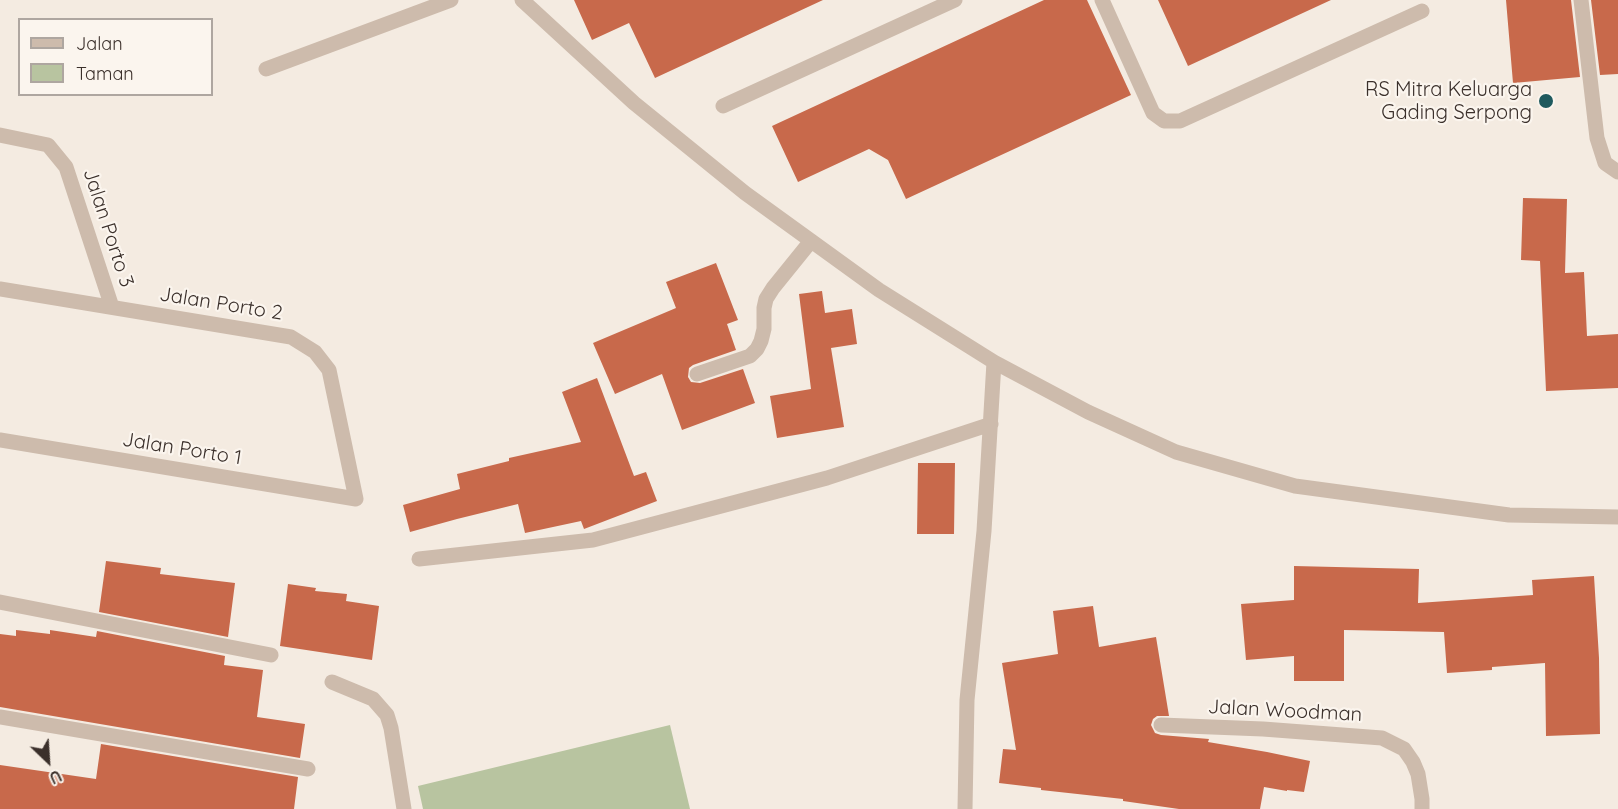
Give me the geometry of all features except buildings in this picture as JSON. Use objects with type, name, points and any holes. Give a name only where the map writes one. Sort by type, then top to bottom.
[{"type":"street","points":[[266,69],[451,0]]},
{"type":"street","points":[[522,0],[634,103],[745,193],[879,290],[994,362],[1088,412],[1176,452],[1295,486],[1509,515],[1618,517]]},
{"type":"street","points":[[723,106],[955,0]]},
{"type":"street","points":[[1102,0],[1153,113],[1164,121],[1180,122],[1422,12]]},
{"type":"street","points":[[1581,0],[1597,138],[1605,163],[1618,172]]},
{"type":"street","name":"Jalan Porto 3","points":[[0,135],[48,145],[66,167],[112,307]]},
{"type":"street","points":[[697,374],[750,356],[757,349],[762,335],[766,299],[811,241]]},
{"type":"street","name":"Jalan Porto 2","points":[[0,289],[291,337],[315,352],[329,370],[356,499]]},
{"type":"street","points":[[965,809],[967,700],[984,531],[994,362]]},
{"type":"street","points":[[419,559],[593,540],[827,478],[991,424]]},
{"type":"street","name":"Jalan Porto 1","points":[[0,440],[356,499]]},
{"type":"street","points":[[0,602],[271,655]]},
{"type":"street","points":[[332,682],[373,699],[387,715],[404,809]]},
{"type":"street","points":[[0,717],[308,769]]},
{"type":"street","name":"Jalan Woodman","points":[[1161,725],[1263,729],[1382,738],[1404,749],[1413,762],[1418,774],[1422,809]]},
{"type":"green space","points":[[670,725],[690,809],[423,809],[418,786]]},
{"type":"place","name":"RS Mitra Keluarga Gading Serpong","points":[[1546,101]]}]
